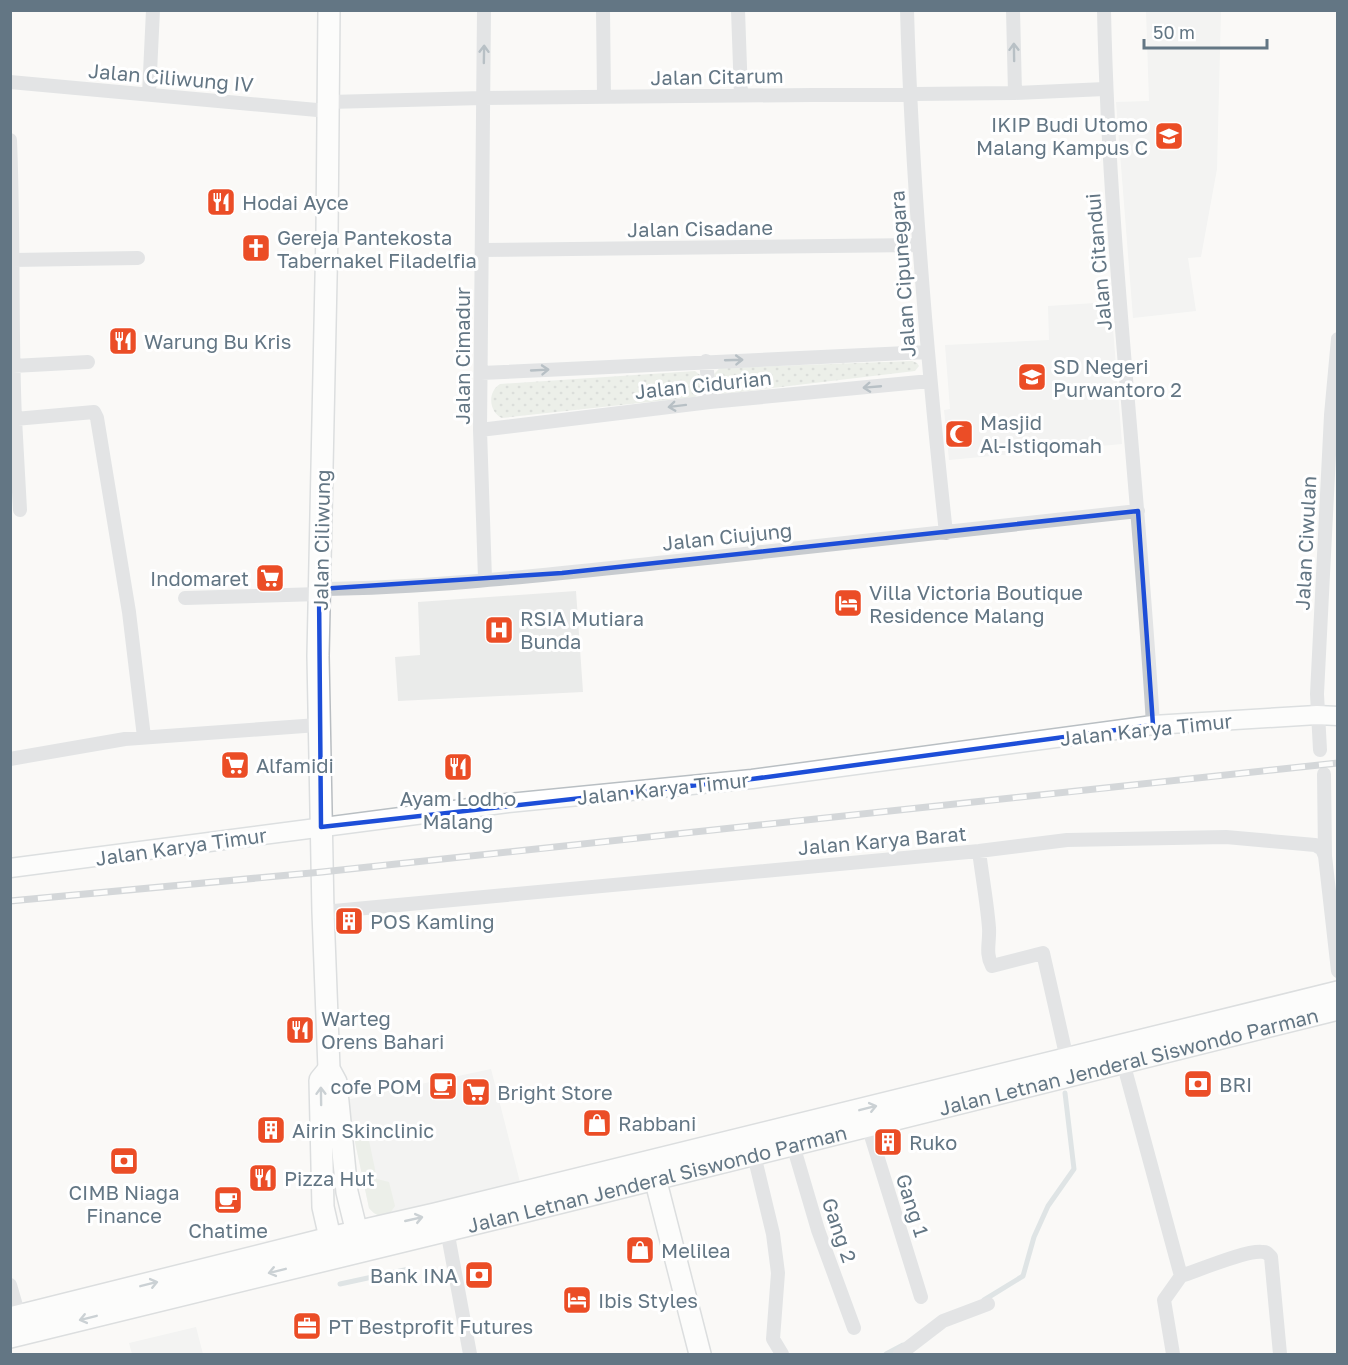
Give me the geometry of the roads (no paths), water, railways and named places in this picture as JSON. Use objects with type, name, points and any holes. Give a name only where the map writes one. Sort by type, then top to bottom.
[{"type":"main road","name":"Jalan Ciliwung","points":[[329,10],[318,725],[329,1069],[336,1082],[347,1192],[359,1241]]},
{"type":"main road","name":"Jalan Letnan Jenderal Siswondo Parman","points":[[10,1337],[332,1248],[1067,1059],[1338,992]]},
{"type":"main road","name":"Jalan Letnan Jenderal Siswondo Parman","points":[[359,1241],[447,1230],[1338,1009]]},
{"type":"main road","name":"Jalan Ciliwung","points":[[329,1069],[320,1080],[323,1207],[332,1248]]},
{"type":"main road","points":[[655,1179],[700,1354]]},
{"type":"main road","name":"Jalan Letnan Jenderal Siswondo Parman","points":[[15,1317],[332,1248]]},
{"type":"street","points":[[149,94],[153,10]]},
{"type":"street","name":"Jalan Cimadur","points":[[484,10],[480,430],[485,579]]},
{"type":"street","points":[[603,10],[604,97]]},
{"type":"street","points":[[738,10],[741,95]]},
{"type":"street","name":"Jalan Cipunegara","points":[[907,10],[909,94],[919,245],[946,533]]},
{"type":"street","points":[[1013,10],[1015,93]]},
{"type":"street","name":"Jalan Citandui","points":[[1104,10],[1109,164],[1153,725]]},
{"type":"street","name":"Jalan Ciliwung IV","points":[[10,82],[329,106]]},
{"type":"street","name":"Jalan Citarum","points":[[329,106],[483,98],[1015,93],[1106,89]]},
{"type":"street","points":[[10,140],[14,260],[13,366],[20,510]]},
{"type":"street","name":"Jalan Cisadane","points":[[482,250],[919,245]]},
{"type":"street","points":[[14,260],[138,258]]},
{"type":"street","name":"Jalan Ciwulan","points":[[1320,750],[1317,715],[1338,339]]},
{"type":"street","name":"Jalan Cidurian","points":[[481,373],[928,352]]},
{"type":"street","points":[[706,361],[710,402]]},
{"type":"street","points":[[13,366],[88,362]]},
{"type":"street","name":"Jalan Cidurian","points":[[480,430],[710,402],[930,381]]},
{"type":"street","points":[[15,419],[94,412],[129,612],[144,737]]},
{"type":"street","name":"Jalan Ciujung","points":[[185,598],[319,592],[485,579],[946,533],[1138,511]]},
{"type":"street","name":"Jalan Karya Timur","points":[[10,868],[508,803],[752,779],[1153,725],[1317,715],[1338,716]]},
{"type":"street","points":[[10,759],[144,737],[318,725]]},
{"type":"street","points":[[1324,774],[1326,856],[1338,971]]},
{"type":"street","name":"Jalan Karya Barat","points":[[323,912],[979,851],[1067,840],[1226,837],[1315,845],[1322,849],[1326,856]]},
{"type":"street","points":[[979,851],[989,929],[987,953],[991,964],[992,966],[1043,953],[1067,1059]]},
{"type":"street","points":[[1123,1062],[1181,1276]]},
{"type":"street","name":"Gang 1","points":[[868,1126],[921,1297]]},
{"type":"street","name":"Gang 2","points":[[794,1145],[818,1230],[854,1328]]},
{"type":"street","points":[[754,1155],[773,1234],[778,1273],[773,1339],[782,1354]]},
{"type":"street","points":[[447,1230],[470,1354]]},
{"type":"street","points":[[1173,1354],[1164,1300],[1181,1276],[1261,1251],[1270,1257],[1280,1354]]},
{"type":"street","points":[[10,1285],[15,1317]]},
{"type":"street","points":[[900,1354],[944,1321],[988,1304]]},
{"type":"waterway","points":[[984,1300],[1023,1276],[1034,1237],[1048,1206],[1074,1169],[1065,1093]]},
{"type":"waterway","points":[[340,1284],[409,1269]]},
{"type":"waterway","points":[[886,1354],[903,1345]]},
{"type":"railway","points":[[10,901],[322,872],[1338,763]]},
{"type":"place","name":"IKIP Budi Utomo Malang Kampus C","points":[[1169,136]]},
{"type":"place","name":"Hodai Ayce","points":[[221,202]]},
{"type":"place","name":"Gereja Pantekosta Tabernakel Filadelfia","points":[[256,248]]},
{"type":"place","name":"Warung Bu Kris","points":[[123,341]]},
{"type":"place","name":"SD Negeri Purwantoro 2","points":[[1032,377]]},
{"type":"place","name":"Masjid Al-Istiqomah","points":[[959,434]]},
{"type":"place","name":"Indomaret","points":[[270,578]]},
{"type":"place","name":"Villa Victoria Boutique Residence Malang","points":[[848,603]]},
{"type":"place","name":"RSIA Mutiara Bunda","points":[[499,630]]},
{"type":"place","name":"Alfamidi","points":[[235,765]]},
{"type":"place","name":"Ayam Lodho Malang","points":[[458,767]]},
{"type":"place","name":"POS Kamling","points":[[349,921]]},
{"type":"place","name":"Warteg Orens Bahari","points":[[300,1030]]},
{"type":"place","name":"BRI","points":[[1198,1084]]},
{"type":"place","name":"cofe POM","points":[[443,1086]]},
{"type":"place","name":"Bright Store","points":[[476,1092]]},
{"type":"place","name":"Rabbani","points":[[597,1123]]},
{"type":"place","name":"Airin Skinclinic","points":[[271,1130]]},
{"type":"place","name":"Ruko","points":[[888,1142]]},
{"type":"place","name":"CIMB Niaga Finance","points":[[124,1161]]},
{"type":"place","name":"Pizza Hut","points":[[263,1178]]},
{"type":"place","name":"Chatime","points":[[228,1200]]},
{"type":"place","name":"Melilea","points":[[640,1250]]},
{"type":"place","name":"Bank INA","points":[[479,1275]]},
{"type":"place","name":"Ibis Styles","points":[[577,1300]]},
{"type":"place","name":"PT Bestprofit Futures","points":[[307,1326]]}]
